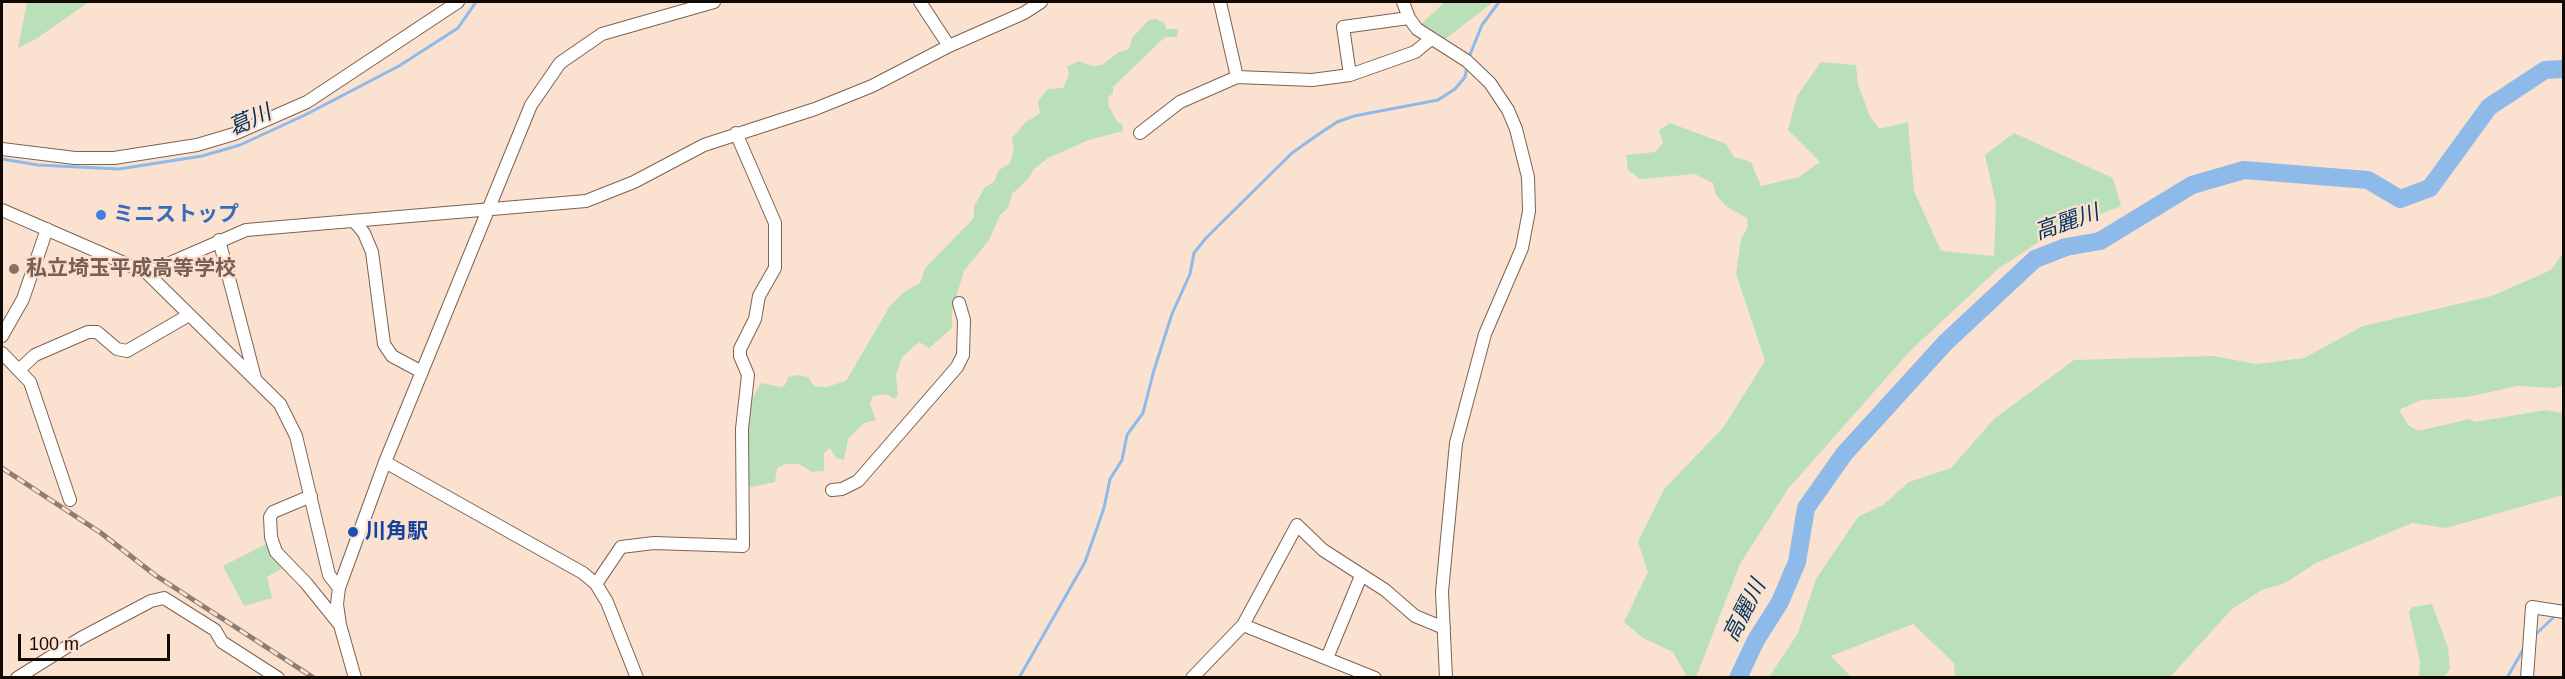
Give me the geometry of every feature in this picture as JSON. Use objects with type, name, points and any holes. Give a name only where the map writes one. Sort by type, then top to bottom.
[{"type":"street","points":[[2,149],[75,158],[114,158],[197,146],[269,120],[325,92],[458,2]]},
{"type":"street","points":[[355,678],[340,625],[337,604],[339,588],[385,462],[485,212],[531,105],[548,76],[560,63],[602,34],[714,2]]},
{"type":"street","points":[[920,2],[948,46]]},
{"type":"street","points":[[147,273],[246,230],[485,212],[586,201],[634,182],[704,145],[815,109],[862,90],[948,46],[1024,13],[1041,2]]},
{"type":"street","points":[[1220,2],[1237,77]]},
{"type":"street","points":[[1403,2],[1409,18],[1431,39],[1467,61],[1490,83],[1508,110],[1516,129],[1528,177],[1529,211],[1522,249],[1485,334],[1456,443],[1442,592],[1446,678]]},
{"type":"street","points":[[1350,75],[1343,27],[1409,18]]},
{"type":"street","points":[[1140,133],[1180,102],[1237,77],[1312,80],[1350,75],[1415,52],[1431,39]]},
{"type":"street","points":[[596,584],[621,547],[654,543],[743,546],[742,429],[748,375],[740,356],[740,349],[755,319],[759,296],[775,268],[775,223],[736,134]]},
{"type":"street","points":[[2,210],[147,273],[280,404],[296,436],[329,575],[339,588]]},
{"type":"street","points":[[354,221],[364,233],[372,252],[384,344],[393,356],[422,372]]},
{"type":"street","points":[[2,336],[23,299],[47,229]]},
{"type":"street","points":[[219,240],[255,378]]},
{"type":"street","points":[[832,490],[858,481],[957,367],[963,355],[964,320],[959,303]]},
{"type":"street","points":[[20,369],[35,355],[88,332],[97,332],[117,349],[127,351],[189,315]]},
{"type":"street","points":[[2,352],[30,382],[70,500]]},
{"type":"street","points":[[385,462],[583,573],[596,584],[637,678]]},
{"type":"street","points":[[311,496],[273,512],[270,517],[271,537],[276,552],[306,583],[340,625]]},
{"type":"street","points":[[1196,676],[1243,625],[1298,525],[1323,550],[1385,590],[1416,616],[1444,628]]},
{"type":"street","points":[[1327,658],[1361,576]]},
{"type":"street","points":[[17,678],[81,638],[151,601],[164,598],[215,630],[222,642],[278,678]]},
{"type":"street","points":[[2527,678],[2532,607],[2564,612]]},
{"type":"street","points":[[1243,625],[1375,678]]},
{"type":"green space","points":[[27,2],[89,2],[36,39],[18,48]]},
{"type":"green space","points":[[1445,2],[1493,2],[1444,40],[1421,24]]},
{"type":"green space","points":[[1156,19],[1164,23],[1166,29],[1178,29],[1177,37],[1165,37],[1113,87],[1113,93],[1108,98],[1109,107],[1117,121],[1123,125],[1123,131],[1089,140],[1048,158],[1034,169],[1029,178],[1012,194],[1008,208],[1000,215],[989,240],[964,271],[952,311],[952,328],[929,348],[919,342],[902,357],[896,375],[898,395],[894,399],[887,394],[873,396],[870,404],[876,420],[864,423],[848,439],[844,460],[836,458],[830,448],[824,453],[824,471],[812,472],[799,464],[786,464],[777,468],[775,482],[751,487],[747,480],[746,456],[749,405],[761,383],[781,387],[785,385],[788,377],[797,375],[808,377],[814,386],[826,387],[846,381],[890,306],[904,292],[920,283],[925,268],[974,218],[974,206],[985,187],[994,182],[999,170],[1010,163],[1014,149],[1012,138],[1025,123],[1040,113],[1038,101],[1048,89],[1063,88],[1069,74],[1067,67],[1078,61],[1092,66],[1102,65],[1119,52],[1129,49],[1132,38],[1149,20]]},
{"type":"green space","points":[[1821,62],[1856,65],[1858,85],[1870,116],[1879,129],[1908,122],[1914,191],[1941,251],[1994,256],[1996,204],[1985,155],[2014,133],[2113,178],[2121,206],[2049,235],[1998,269],[1910,351],[1788,489],[1740,564],[1696,677],[1687,677],[1673,652],[1643,638],[1624,622],[1648,572],[1638,542],[1665,488],[1723,428],[1765,361],[1736,274],[1741,239],[1748,227],[1747,218],[1727,207],[1716,195],[1713,183],[1695,174],[1640,179],[1628,170],[1626,155],[1655,152],[1663,143],[1659,130],[1670,123],[1726,144],[1734,157],[1751,162],[1761,186],[1799,177],[1820,162],[1788,130],[1797,96]]},
{"type":"green space","points":[[2563,253],[2563,385],[2555,388],[2517,386],[2468,397],[2421,400],[2399,410],[2408,425],[2418,431],[2470,419],[2474,422],[2546,410],[2563,413],[2563,495],[2446,528],[2412,523],[2316,563],[2285,583],[2262,590],[2232,609],[2170,677],[1955,677],[1954,663],[1913,624],[1831,656],[1851,677],[1769,677],[1798,633],[1816,579],[1858,517],[1883,505],[1909,482],[1951,468],[1994,419],[2074,360],[2213,356],[2257,364],[2304,358],[2363,326],[2492,296],[2551,270]]},
{"type":"green space","points":[[270,542],[285,567],[267,577],[272,598],[244,606],[223,566]]},
{"type":"green space","points":[[2432,604],[2448,648],[2450,669],[2444,677],[2419,677],[2420,662],[2409,612],[2412,607]]},
{"type":"waterway","name":"葛川","points":[[2,159],[38,165],[119,169],[202,156],[240,145],[305,115],[399,66],[458,28],[476,2]]},
{"type":"waterway","points":[[1469,57],[1482,25],[1499,2]]},
{"type":"waterway","points":[[1019,678],[1085,562],[1104,508],[1110,479],[1122,460],[1127,435],[1143,413],[1154,370],[1172,314],[1190,274],[1194,253],[1206,238],[1292,153],[1316,136],[1337,122],[1354,116],[1438,100],[1455,89],[1465,77],[1467,66]]},
{"type":"waterway","name":"高麗川","points":[[1738,678],[1756,640],[1780,602],[1797,562],[1806,508],[1844,454],[1946,342],[2035,259],[2066,247],[2100,241],[2192,185],[2244,170],[2368,180],[2400,199],[2430,188],[2489,107],[2545,70],[2564,69]]},
{"type":"waterway","points":[[2534,636],[2557,614]]},
{"type":"waterway","points":[[2507,678],[2524,648]]},
{"type":"railway","points":[[2,468],[101,533],[155,575],[314,678]]},
{"type":"place","name":"ミニストップ","points":[[101,215]]},
{"type":"place","name":"私立埼玉平成高等学校","points":[[14,269]]},
{"type":"place","name":"川角駅","points":[[353,532]]}]
